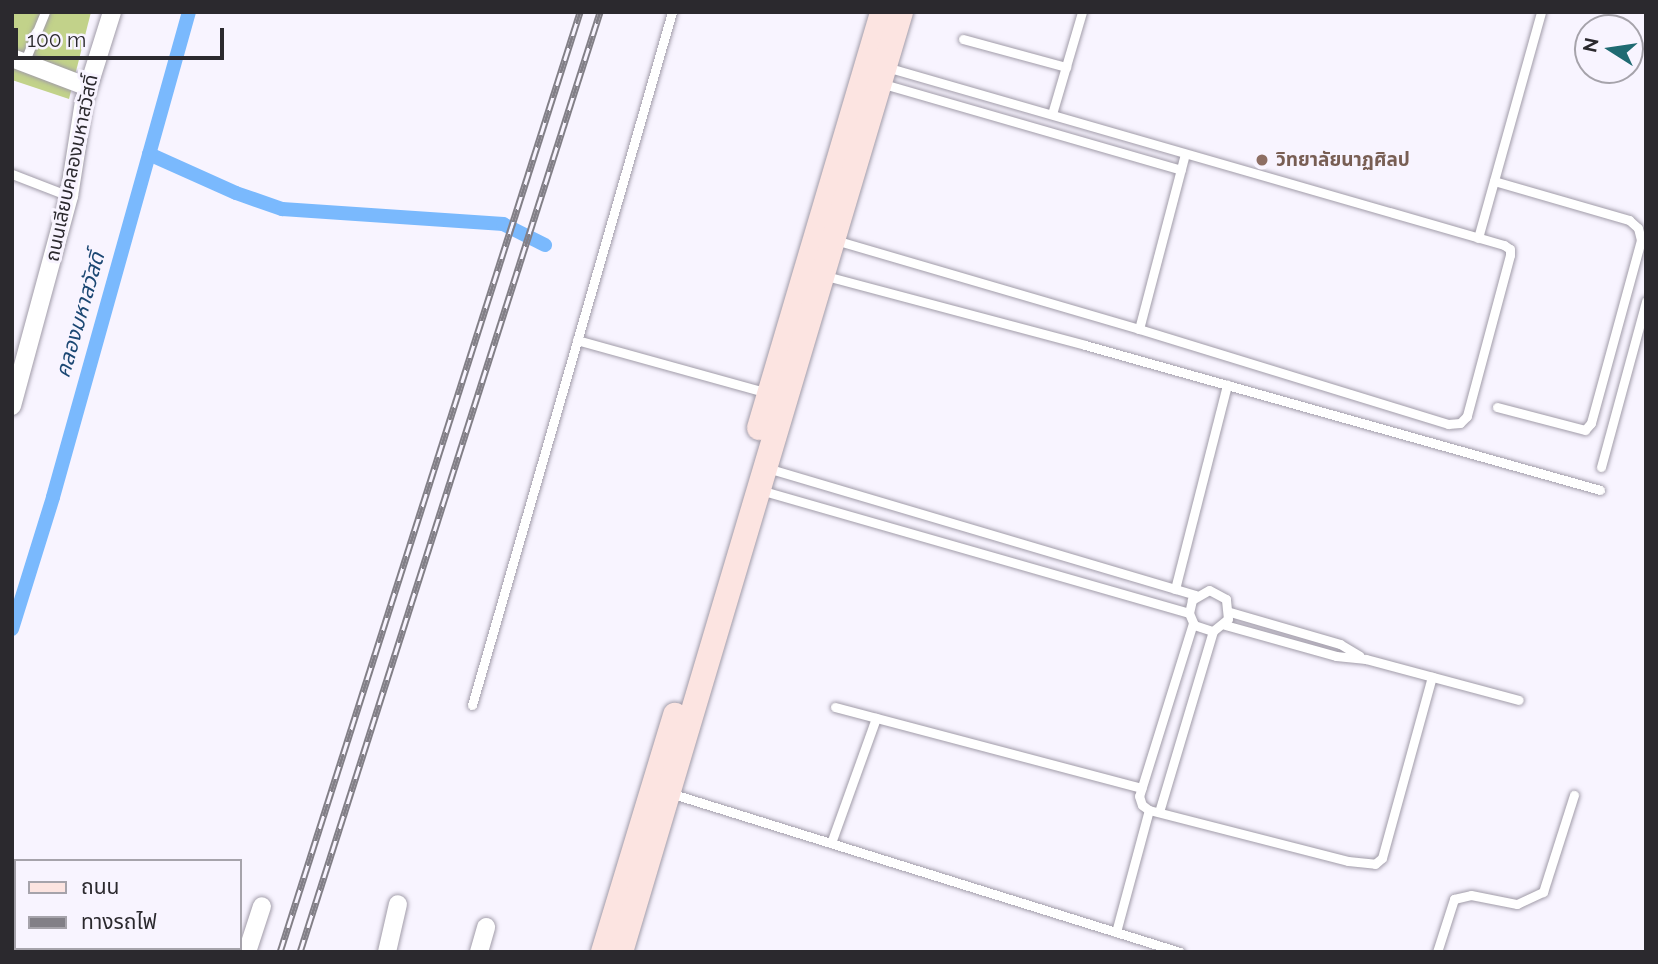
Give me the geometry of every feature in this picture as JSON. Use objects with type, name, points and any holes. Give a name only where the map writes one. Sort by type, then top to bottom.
[{"type":"main road","points":[[603,952],[754,476],[833,240],[880,67],[882,12]]},
{"type":"main road","points":[[621,952],[670,792],[754,476],[769,393],[901,12]]},
{"type":"street","name":"ถนนเลียบคลองมหาสวัสดิ์","points":[[12,406],[69,196],[88,87],[112,12]]},
{"type":"street","points":[[18,60],[88,87]]},
{"type":"street","points":[[387,952],[398,904]]},
{"type":"street","points":[[247,952],[262,906]]},
{"type":"street","points":[[479,952],[486,928]]},
{"type":"lane","points":[[18,60],[45,12]]},
{"type":"lane","points":[[472,705],[672,12]]},
{"type":"lane","points":[[1052,114],[1082,12]]},
{"type":"lane","points":[[1478,238],[1541,12]]},
{"type":"lane","points":[[963,38],[1066,67]]},
{"type":"lane","points":[[833,240],[1139,329],[1448,424],[1460,423],[1467,416],[1510,255],[1510,249],[1504,245],[880,67]]},
{"type":"lane","points":[[880,67],[1181,170]]},
{"type":"lane","points":[[1139,329],[1185,154]]},
{"type":"lane","points":[[12,174],[69,196]]},
{"type":"lane","points":[[1494,181],[1629,220],[1638,228],[1641,240],[1591,423],[1586,430],[1497,407]]},
{"type":"lane","points":[[822,275],[1600,490]]},
{"type":"lane","points":[[1601,467],[1646,301]]},
{"type":"lane","points":[[577,340],[769,393]]},
{"type":"lane","points":[[1175,589],[1227,385]]},
{"type":"lane","points":[[754,476],[1196,595],[1216,591],[1226,599],[1230,612],[1225,625]]},
{"type":"lane","points":[[754,476],[1189,613]]},
{"type":"lane","points":[[1196,595],[1189,613],[1193,623],[1200,629],[1213,631],[1225,625],[1336,656],[1366,659],[1519,700]]},
{"type":"lane","points":[[1230,612],[1340,644],[1366,659]]},
{"type":"lane","points":[[1193,623],[1140,792],[1142,805],[1160,813],[1348,861],[1375,863],[1382,858],[1432,677]]},
{"type":"lane","points":[[1160,813],[1213,631]]},
{"type":"lane","points":[[835,707],[1140,792]]},
{"type":"lane","points":[[831,843],[876,718]]},
{"type":"lane","points":[[670,792],[1180,952]]},
{"type":"lane","points":[[1437,952],[1454,898],[1471,895],[1517,904],[1543,892],[1574,795]]},
{"type":"lane","points":[[1116,932],[1149,810]]},
{"type":"green space","points":[[12,12],[91,12],[69,99],[12,80]]},
{"type":"waterway","name":"คลองมหาสวัสดิ์","points":[[12,629],[53,497],[189,12]]},
{"type":"waterway","points":[[149,154],[236,193],[282,209],[503,224],[545,245]]},
{"type":"railway","points":[[280,952],[580,12]]},
{"type":"railway","points":[[300,952],[600,12]]},
{"type":"place","name":"วิทยาลัยนาฏศิลป","points":[[1262,160]]}]
